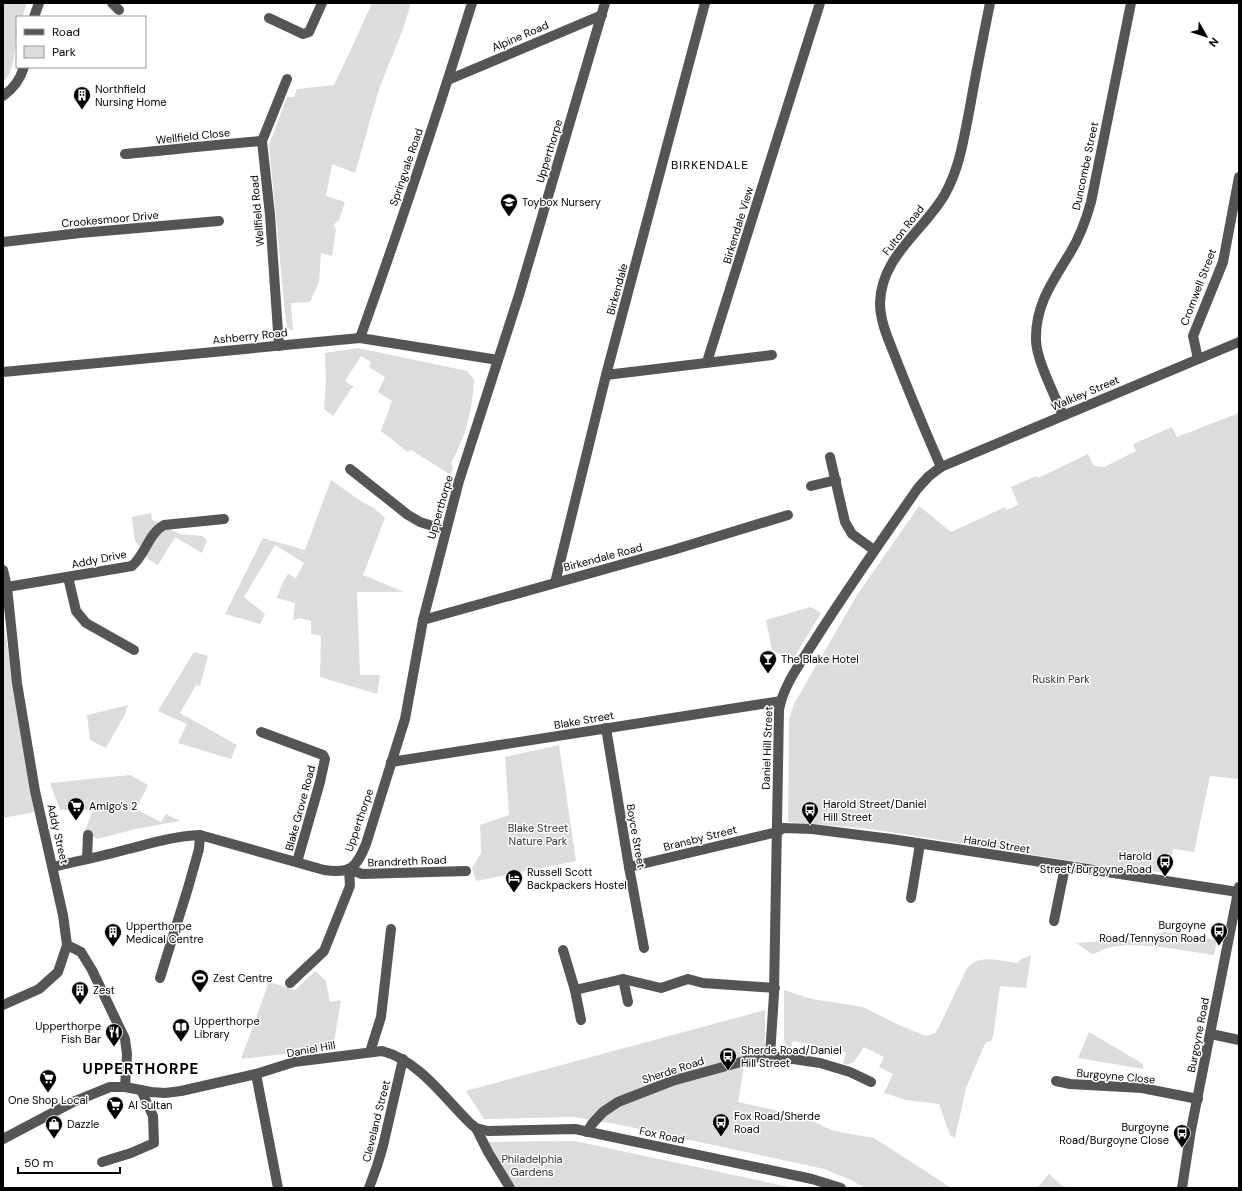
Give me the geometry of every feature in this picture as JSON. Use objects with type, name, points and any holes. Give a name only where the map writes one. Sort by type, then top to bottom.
[{"type":"street","points":[[34,16],[39,3]]},
{"type":"street","points":[[269,18],[303,34],[308,33],[322,3]]},
{"type":"street","name":"Springvale Road","points":[[360,338],[382,278],[472,3]]},
{"type":"street","name":"Upperthorpe","points":[[349,870],[357,862],[366,844],[404,719],[423,620],[445,530],[459,481],[519,295],[605,3]]},
{"type":"street","name":"Birkendale","points":[[555,583],[606,375],[705,3]]},
{"type":"street","name":"Birkendale View","points":[[707,362],[820,3]]},
{"type":"street","name":"Fulton Road","points":[[941,467],[907,387],[883,325],[880,303],[884,280],[895,258],[941,200],[959,163],[990,3]]},
{"type":"street","name":"Duncombe Street","points":[[1063,415],[1041,360],[1036,341],[1037,322],[1046,292],[1070,253],[1085,223],[1091,202],[1131,3]]},
{"type":"street","name":"Alpine Road","points":[[448,80],[602,15]]},
{"type":"street","points":[[3,96],[11,91],[20,79],[24,68]]},
{"type":"street","name":"Wellfield Road","points":[[279,346],[270,215],[262,142],[287,79]]},
{"type":"street","name":"Wellfield Close","points":[[125,154],[199,148],[225,144],[262,142]]},
{"type":"street","name":"Cromwell Street","points":[[1198,359],[1192,336],[1223,262],[1239,177]]},
{"type":"street","name":"Crookesmoor Drive","points":[[3,242],[80,232],[219,221]]},
{"type":"street","name":"Ashberry Road","points":[[3,372],[360,338],[498,360]]},
{"type":"street","name":"Walkley Street","points":[[941,467],[1239,342]]},
{"type":"street","points":[[606,375],[772,355]]},
{"type":"street","points":[[830,458],[845,522],[852,534],[874,550]]},
{"type":"street","name":"Daniel Hill Street","points":[[770,1056],[775,988],[779,710],[781,701],[797,669],[874,550],[918,488],[929,476],[941,467]]},
{"type":"street","points":[[350,469],[408,515],[420,522],[445,530]]},
{"type":"street","points":[[811,486],[836,480]]},
{"type":"street","name":"Birkendale Road","points":[[423,620],[673,550],[788,515]]},
{"type":"street","name":"Addy Drive","points":[[7,588],[132,566],[141,556],[158,528],[164,525],[224,519]]},
{"type":"street","name":"Addy Street","points":[[3,570],[7,588],[17,683],[35,791],[53,867],[63,915],[67,944]]},
{"type":"street","points":[[68,577],[76,611],[86,623],[134,650]]},
{"type":"street","name":"Blake Street","points":[[391,762],[781,701]]},
{"type":"street","name":"Boyce Street","points":[[606,728],[644,948]]},
{"type":"street","name":"Blake Grove Road","points":[[261,732],[323,755],[325,759],[320,782],[297,862]]},
{"type":"street","name":"Harold Street","points":[[777,832],[783,828],[812,829],[920,844],[1065,867],[1238,890]]},
{"type":"street","name":"Bransby Street","points":[[629,867],[777,832]]},
{"type":"street","points":[[87,859],[88,835]]},
{"type":"street","points":[[53,867],[164,839],[183,835],[200,835],[338,872],[349,870],[350,886],[324,951],[290,982]]},
{"type":"street","points":[[160,978],[190,882],[199,849],[200,835]]},
{"type":"street","points":[[911,898],[920,844]]},
{"type":"street","points":[[1054,921],[1065,867]]},
{"type":"street","name":"Brandreth Road","points":[[349,870],[362,874],[466,871]]},
{"type":"street","name":"Burgoyne Road","points":[[1182,1188],[1211,1034],[1235,933],[1238,890]]},
{"type":"street","points":[[370,1052],[381,1017],[392,929]]},
{"type":"street","points":[[3,1006],[39,989],[58,972],[67,944],[81,952],[92,970],[125,1039],[127,1054],[125,1087]]},
{"type":"street","points":[[563,950],[575,990],[581,1020]]},
{"type":"street","points":[[575,990],[623,979],[661,988],[688,980],[703,983],[775,988]]},
{"type":"street","points":[[623,979],[628,1002]]},
{"type":"street","points":[[1211,1034],[1239,1040]]},
{"type":"street","name":"Daniel Hill","points":[[3,1139],[73,1102],[110,1087],[125,1087],[165,1093],[181,1091],[256,1074],[294,1062],[382,1051],[394,1054],[417,1069],[460,1114],[476,1128]]},
{"type":"street","name":"Sherde Road","points":[[587,1132],[603,1112],[618,1102],[672,1081],[740,1061],[770,1056],[820,1063],[850,1072],[871,1082]]},
{"type":"street","name":"Cleveland Street","points":[[373,1187],[403,1059]]},
{"type":"street","points":[[256,1074],[278,1188]]},
{"type":"street","name":"Burgoyne Close","points":[[1056,1081],[1070,1084],[1142,1088],[1198,1099]]},
{"type":"street","points":[[102,1162],[131,1153],[154,1143],[153,1116],[141,1090]]},
{"type":"street","points":[[476,1128],[488,1152],[510,1188]]},
{"type":"street","name":"Fox Road","points":[[476,1128],[488,1131],[575,1129],[812,1179],[841,1188]]},
{"type":"green space","points":[[3,3],[27,3],[22,16],[16,16],[15,52],[11,70],[3,82]]},
{"type":"green space","points":[[372,3],[411,3],[403,29],[379,89],[355,173],[332,164],[326,196],[345,202],[339,220],[334,226],[336,230],[332,256],[321,253],[319,282],[310,302],[291,303],[293,331],[287,327],[285,312],[269,145],[287,97],[294,97],[297,89],[334,85]]},
{"type":"green space","points":[[358,348],[467,371],[474,380],[470,412],[460,444],[451,463],[453,467],[451,475],[411,450],[408,452],[381,431],[392,401],[378,392],[385,377],[369,367],[371,362],[361,356],[345,381],[354,387],[351,389],[333,416],[324,409],[326,381],[325,353]]},
{"type":"green space","name":"Ruskin Park","points":[[1239,413],[1239,779],[1210,776],[1194,852],[1173,849],[1168,873],[1098,865],[862,828],[788,822],[789,720],[794,704],[857,595],[919,506],[951,532],[1005,507],[1006,510],[1018,505],[1011,487],[1036,476],[1038,478],[1088,454],[1094,466],[1104,467],[1136,451],[1133,444],[1172,427],[1177,437]]},
{"type":"green space","points":[[331,480],[362,502],[374,508],[385,518],[363,575],[404,592],[357,592],[360,675],[380,675],[377,694],[320,677],[321,636],[311,634],[311,621],[300,618],[293,620],[295,603],[277,598],[282,584],[288,574],[296,578],[304,563],[275,545],[244,597],[265,614],[260,624],[225,614],[263,538],[305,550]]},
{"type":"green space","points":[[151,513],[152,520],[180,534],[202,536],[207,540],[202,553],[175,537],[158,565],[149,560],[135,541],[132,517]]},
{"type":"green space","points":[[811,607],[821,613],[792,661],[772,650],[766,620]]},
{"type":"green space","points":[[3,619],[34,812],[3,818]]},
{"type":"green space","points":[[194,652],[208,656],[200,686],[196,685],[180,713],[237,745],[231,759],[178,743],[187,724],[158,711]]},
{"type":"green space","points":[[128,705],[125,714],[106,748],[90,740],[87,715]]},
{"type":"green space","name":"Blake Street Nature Park","points":[[559,745],[576,861],[476,881],[472,868],[481,853],[480,825],[509,815],[505,757]]},
{"type":"green space","points":[[130,775],[148,785],[136,809],[161,822],[166,814],[180,821],[136,829],[97,839],[85,831],[93,810],[60,810],[50,783]]},
{"type":"green space","points":[[1164,932],[1217,940],[1214,955],[1163,947],[1135,945],[1123,945],[1092,954],[1076,943],[1133,939]]},
{"type":"green space","points":[[1031,955],[1026,988],[1000,986],[993,1037],[991,1041],[987,1042],[984,1046],[966,1088],[955,1138],[950,1135],[939,1104],[906,1100],[884,1093],[893,1074],[879,1067],[884,1057],[864,1047],[854,1062],[846,1065],[843,1063],[846,1052],[793,1041],[791,1048],[785,1045],[784,990],[812,999],[863,1007],[899,1025],[926,1036],[935,1033],[938,1029],[966,970],[976,961],[989,959],[1017,963]]},
{"type":"green space","points":[[315,971],[326,981],[330,1002],[341,1000],[333,1048],[241,1059],[269,982],[295,990]]},
{"type":"green space","points":[[765,1010],[765,1050],[744,1066],[738,1102],[801,1116],[834,1131],[874,1138],[950,1187],[865,1188],[851,1180],[824,1169],[616,1124],[572,1117],[484,1119],[466,1091]]},
{"type":"green space","points":[[1089,1032],[1143,1064],[1143,1069],[1078,1058]]},
{"type":"green space","name":"Philadelphia Gardens","points":[[574,1141],[794,1188],[505,1188],[487,1142]]},
{"type":"green space","points":[[1049,1174],[1061,1185],[1068,1188],[1037,1188]]},
{"type":"place","name":"Northfield Nursing Home","points":[[82,110]]},
{"type":"place","name":"Toybox Nursery","points":[[509,217]]},
{"type":"place","name":"The Blake Hotel","points":[[768,674]]},
{"type":"place","name":"Amigo's 2","points":[[76,821]]},
{"type":"place","name":"Harold Street/Daniel Hill Street","points":[[810,825]]},
{"type":"place","name":"Harold Street/Burgoyne Road","points":[[1165,877]]},
{"type":"place","name":"Russell Scott Backpackers Hostel","points":[[514,893]]},
{"type":"place","name":"Burgoyne Road/Tennyson Road","points":[[1219,946]]},
{"type":"place","name":"Upperthorpe Medical Centre","points":[[113,947]]},
{"type":"place","name":"Zest Centre","points":[[200,993]]},
{"type":"place","name":"Zest","points":[[80,1005]]},
{"type":"place","name":"Upperthorpe Library","points":[[181,1042]]},
{"type":"place","name":"Upperthorpe Fish Bar","points":[[114,1047]]},
{"type":"place","name":"Sherde Road/Daniel Hill Street","points":[[728,1071]]},
{"type":"place","name":"One Shop Local","points":[[48,1093]]},
{"type":"place","name":"Al Sultan","points":[[115,1120]]},
{"type":"place","name":"Fox Road/Sherde Road","points":[[721,1137]]},
{"type":"place","name":"Dazzle","points":[[54,1139]]},
{"type":"place","name":"Burgoyne Road/Burgoyne Close","points":[[1182,1148]]},
{"type":"district","name":"BIRKENDALE","points":[[710,165]]},
{"type":"district","name":"UPPERTHORPE","points":[[141,1069]]}]
